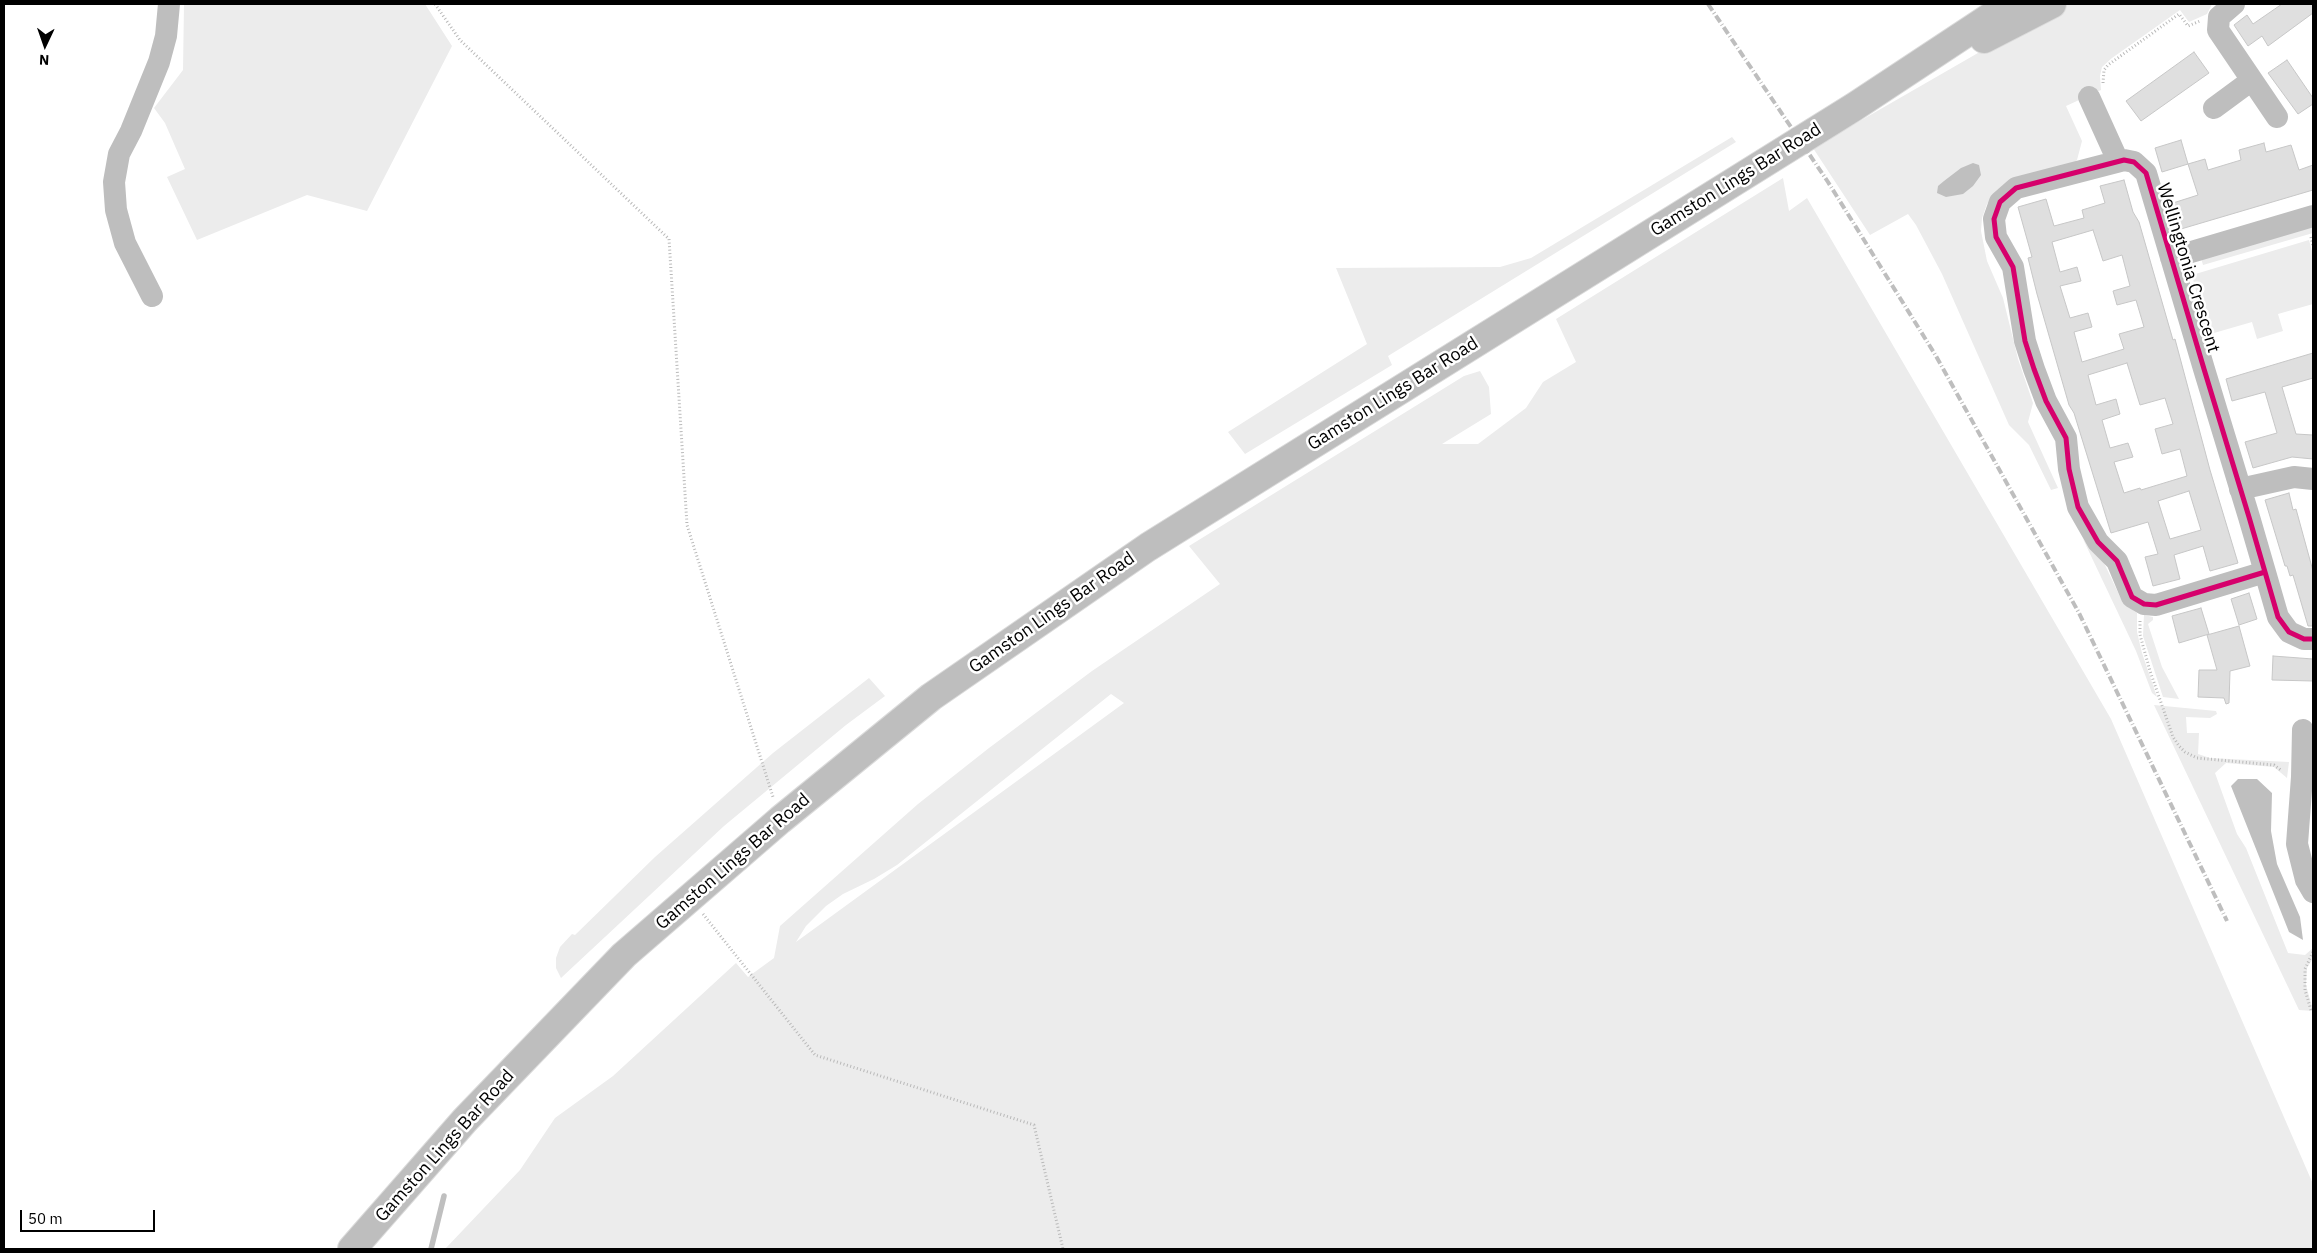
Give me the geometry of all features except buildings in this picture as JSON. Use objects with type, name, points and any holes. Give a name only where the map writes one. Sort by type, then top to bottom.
[{"type":"highway","name":"Gamston Lings Bar Road","points":[[352,1249],[465,1120],[624,955],[780,820],[931,697],[1148,547],[1854,107],[2010,4]]},
{"type":"highway","name":"Gamston Lings Bar Road","points":[[1854,107],[2052,4]]},
{"type":"street","points":[[152,296],[125,243],[116,210],[114,182],[119,154],[144,102],[166,36],[169,4]]},
{"type":"street","points":[[2234,4],[2219,17],[2218,30],[2277,117]]},
{"type":"street","points":[[2214,108],[2252,80]]},
{"type":"street","points":[[2097,93],[2118,161],[2016,188],[2000,202],[1994,219],[1996,237],[2013,267],[2025,341],[2034,369],[2046,401],[2066,438],[2069,469],[2078,508],[2098,542],[2117,561],[2132,597],[2144,604],[2156,605],[2265,572]]},
{"type":"street","points":[[144,102],[150,129]]},
{"type":"street","name":"Wellingtonia Crescent","points":[[2118,161],[2134,162],[2146,173],[2278,617],[2290,632],[2304,639],[2313,639]]},
{"type":"street","points":[[2171,258],[2312,226]]},
{"type":"street","points":[[2240,489],[2294,477],[2313,479]]},
{"type":"street","points":[[2303,730],[2297,844],[2306,880],[2313,892]]},
{"type":"path","points":[[435,4],[460,40],[669,239],[687,525],[780,820]]},
{"type":"path","points":[[2097,93],[2104,70],[2108,65],[2179,14],[2188,26],[2208,17]]},
{"type":"path","points":[[2312,226],[2313,246]]},
{"type":"path","points":[[2144,604],[2139,625],[2140,635],[2172,736],[2185,752],[2197,758],[2210,760],[2274,765],[2300,776]]},
{"type":"path","points":[[690,898],[815,1056],[1034,1124],[1063,1249]]},
{"type":"path","points":[[2311,1010],[2305,990],[2305,969],[2313,953]]},
{"type":"shaded area","points":[[184,4],[425,4],[452,46],[367,211],[307,195],[197,240],[167,177],[185,169],[165,123],[154,108],[183,70]]},
{"type":"shaded area","points":[[2063,4],[2212,4],[2207,14],[2189,22],[2180,10],[2102,67],[2100,76],[2101,90],[2066,106],[2082,141],[2077,160],[2071,165],[1997,190],[1987,204],[1982,218],[1981,231],[1987,261],[2003,298],[2018,359],[2033,403],[2028,422],[2058,488],[2051,490],[2029,445],[2009,425],[1942,274],[1916,225],[1908,214],[1870,235],[1813,148]]},
{"type":"shaded area","points":[[1732,137],[1736,142],[1388,356],[1392,365],[1245,454],[1228,432],[1367,344],[1336,268],[1500,267],[1531,258]]},
{"type":"shaded area","points":[[1973,163],[1979,165],[1981,175],[1973,186],[1963,194],[1946,197],[1937,193],[1938,186],[1944,181],[1961,168]]},
{"type":"shaded area","points":[[1783,178],[1789,211],[1807,198],[2111,719],[2313,1184],[2313,1249],[445,1249],[520,1170],[555,1118],[613,1076],[736,963],[748,977],[774,958],[780,926],[918,804],[1092,671],[1220,584],[1189,546],[1464,376],[1480,371],[1489,387],[1491,414],[1442,444],[1478,444],[1526,408],[1543,382],[1576,362],[1556,319]],"holes":[[[1111,694],[1124,703],[796,942],[806,926],[826,906],[843,894],[897,865]]]},
{"type":"shaded area","points":[[2313,225],[2313,233],[2203,265],[2201,258]]},
{"type":"shaded area","points":[[2309,240],[2313,255],[2313,304],[2278,314],[2283,331],[2257,339],[2252,322],[2207,335],[2192,275]]},
{"type":"shaded area","points":[[2083,539],[2104,563],[2123,603],[2137,613],[2137,632],[2142,653],[2157,697],[2152,693],[2136,651]]},
{"type":"shaded area","points":[[2144,615],[2153,617],[2153,620],[2148,624],[2162,667],[2179,699],[2163,697],[2143,636]]},
{"type":"shaded area","points":[[869,678],[885,696],[846,725],[724,826],[561,978],[556,968],[556,958],[560,947],[572,934],[575,935],[655,857],[773,753]]},
{"type":"shaded area","points":[[2154,705],[2216,711],[2217,714],[2210,718],[2186,717],[2187,733],[2199,733],[2198,754],[2210,758],[2289,762],[2287,778],[2274,767],[2226,763],[2215,773],[2237,834],[2246,848],[2288,953],[2305,955],[2313,948],[2313,958],[2307,968],[2306,985],[2313,1011],[2299,1010]]},
{"type":"shaded area","points":[[2238,779],[2257,779],[2272,793],[2271,831],[2277,864],[2300,917],[2303,940],[2289,932],[2231,786]]},
{"type":"waterway","points":[[431,1249],[444,1196]]},
{"type":"railway","points":[[1708,4],[1828,182],[1936,356],[2079,613],[2227,921]]},
{"type":"cycle path","points":[[2265,572],[2156,605],[2144,604],[2132,597],[2117,561],[2098,542],[2078,507],[2069,469],[2066,438],[2046,401],[2025,341],[2013,267],[1996,237],[1994,219],[2000,202],[2016,188],[2124,160],[2134,162],[2146,173],[2249,517],[2265,572],[2278,617],[2289,632],[2304,639],[2313,639]]}]
